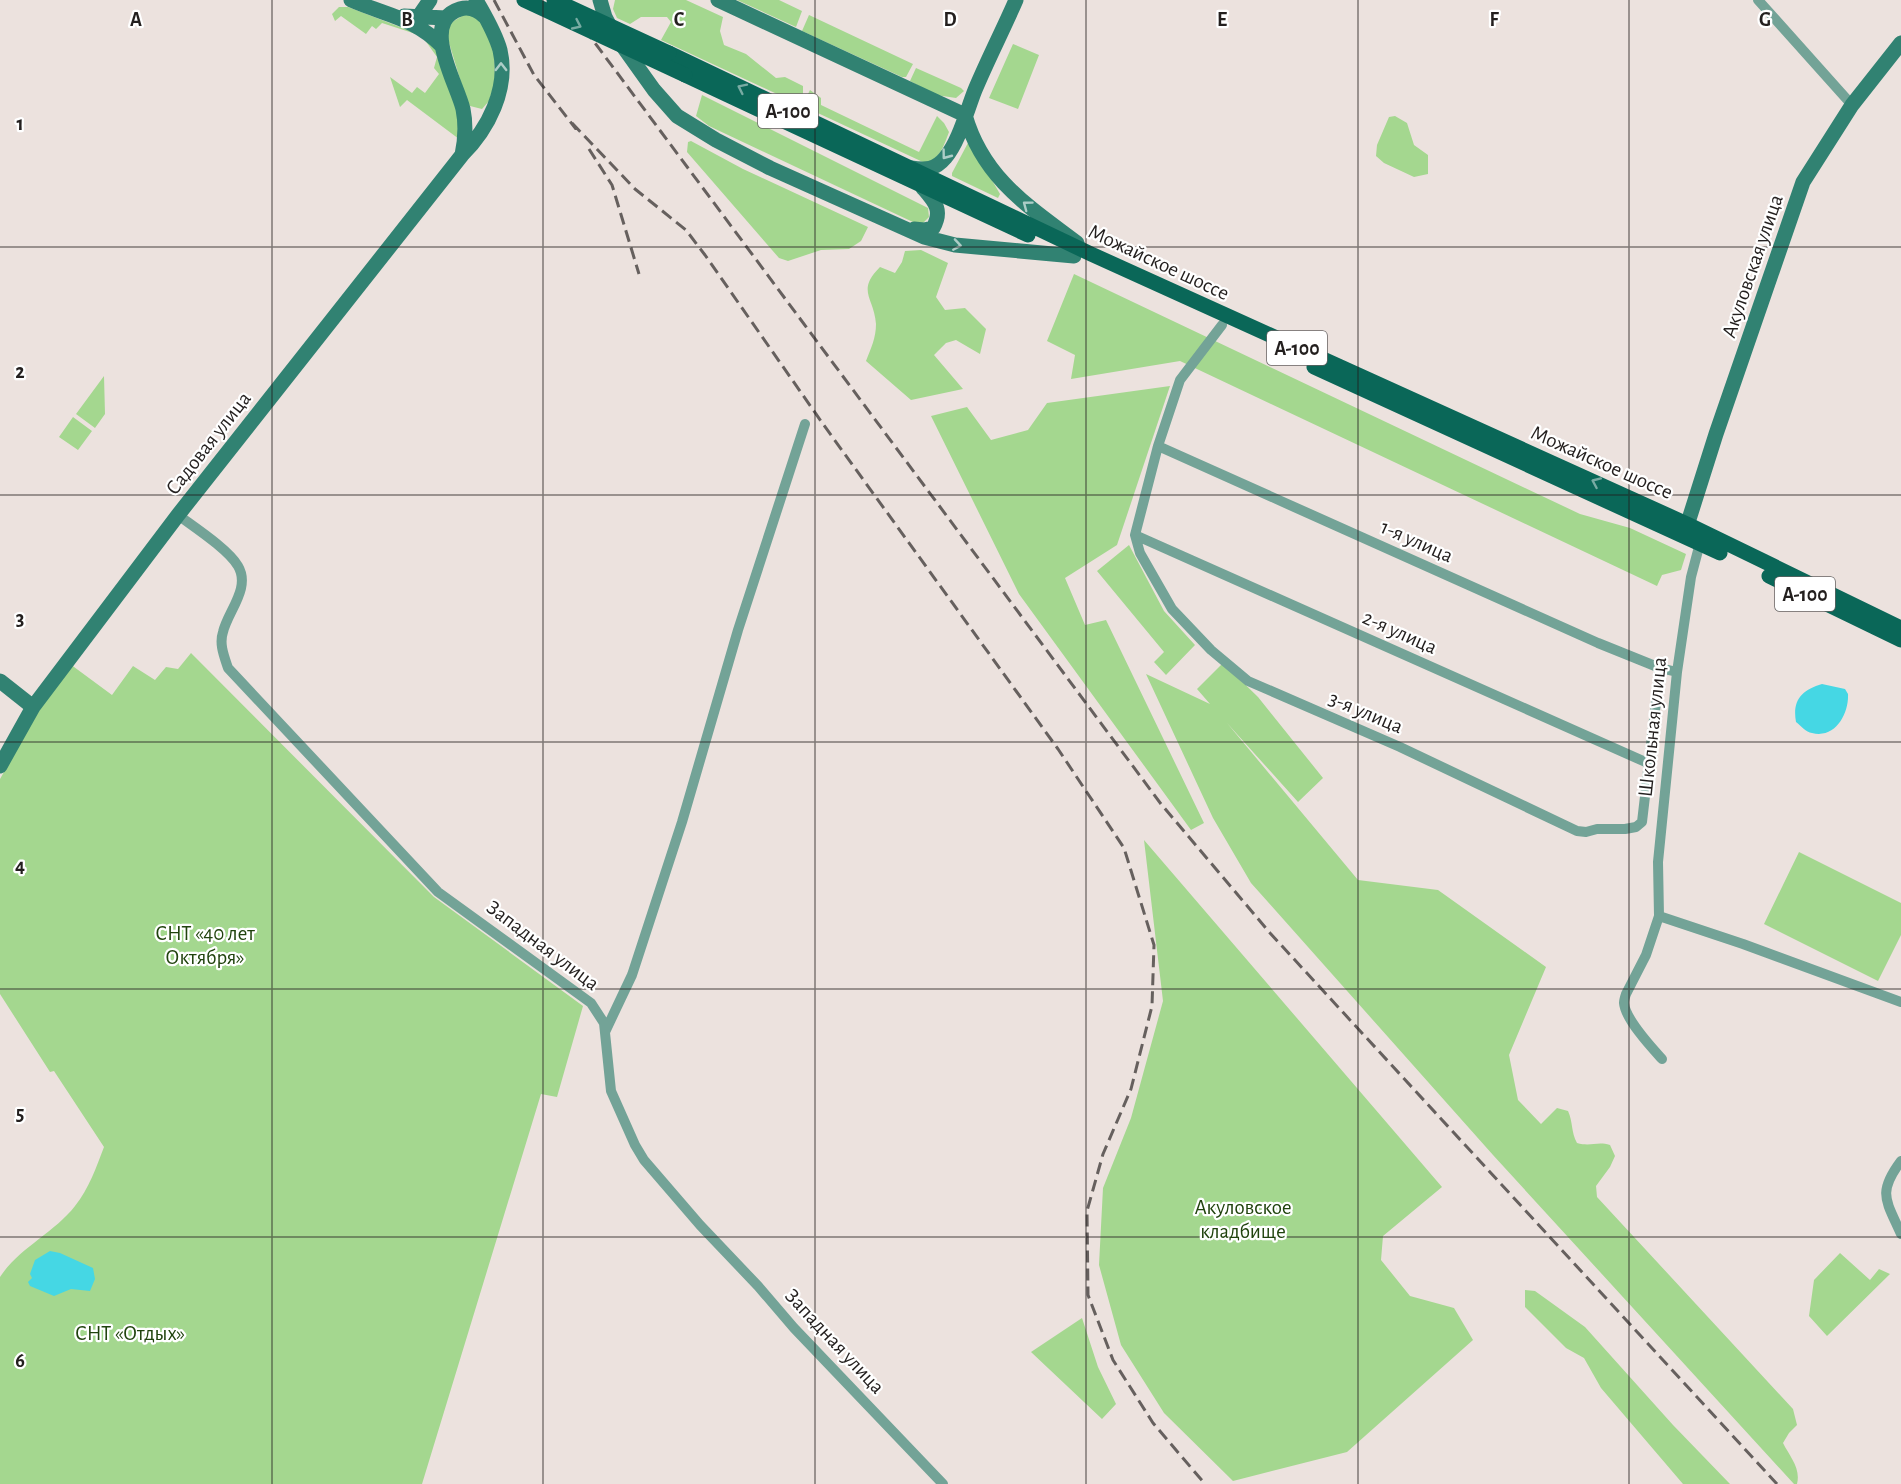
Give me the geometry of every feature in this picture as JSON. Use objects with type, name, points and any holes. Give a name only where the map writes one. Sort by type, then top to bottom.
[{"type":"main road","name":"Можайское шоссе","points":[[524,0],[923,188],[1222,324],[1686,530],[1749,555],[1901,628]]},
{"type":"main road","name":"Можайское шоссе","points":[[554,0],[1090,254],[1686,530],[1704,545]]},
{"type":"main road","name":"А-100","points":[[1704,545],[1901,640]]},
{"type":"street","points":[[351,0],[398,16],[423,28],[442,46]]},
{"type":"street","points":[[419,16],[430,0]]},
{"type":"street","points":[[448,0],[447,17],[441,28],[442,46],[463,109],[465,135],[462,155]]},
{"type":"street","name":"Садовая улица","points":[[0,766],[33,707],[178,515],[481,134],[491,116],[499,93],[502,60],[497,40],[476,0]]},
{"type":"street","points":[[600,0],[605,17],[614,34],[654,90],[678,116],[716,140],[770,168],[924,237],[955,245],[1074,256]]},
{"type":"street","points":[[718,0],[965,115],[988,166],[1013,194],[1090,254]]},
{"type":"street","points":[[908,168],[928,170],[946,158],[1016,0]]},
{"type":"street","points":[[1758,0],[1852,105]]},
{"type":"street","points":[[398,16],[447,17],[467,8],[479,11],[487,19]]},
{"type":"street","name":"Акуловская улица","points":[[1686,530],[1716,434],[1803,182],[1852,105],[1901,43]]},
{"type":"street","points":[[463,109],[475,118],[491,116]]},
{"type":"street","points":[[902,227],[924,230],[933,228],[938,218],[937,205],[923,188]]},
{"type":"street","points":[[1135,535],[1158,446],[1180,380],[1222,324]]},
{"type":"street","points":[[605,1032],[636,964],[685,812],[738,630],[805,424]]},
{"type":"street","name":"1-я улица","points":[[1158,446],[1598,643],[1660,668],[1677,672]]},
{"type":"street","name":"Западная улица","points":[[178,515],[228,554],[239,567],[242,586],[222,632],[221,649],[228,668],[438,892],[591,1003],[604,1023],[610,1091],[644,1160],[794,1328],[943,1484]]},
{"type":"street","name":"2-я улица","points":[[1135,535],[1650,764]]},
{"type":"street","name":"3-я улица","points":[[1135,535],[1140,553],[1172,609],[1211,650],[1248,681],[1400,747],[1577,831],[1625,829],[1636,827],[1642,822],[1650,764]]},
{"type":"street","name":"Школьная улица","points":[[1662,1059],[1650,1047],[1629,1016],[1624,1003],[1626,994],[1652,940],[1659,916],[1658,862],[1677,672],[1691,577],[1704,545]]},
{"type":"street","points":[[1650,764],[1660,668]]},
{"type":"street","points":[[0,681],[33,707]]},
{"type":"street","points":[[1659,916],[1901,1002]]},
{"type":"street","points":[[1901,1161],[1889,1177],[1885,1190],[1887,1202],[1901,1234]]},
{"type":"green space","points":[[615,0],[686,0],[723,17],[720,31],[724,45],[746,54],[776,78],[785,77],[803,86],[803,94],[808,94],[810,90],[821,98],[821,105],[919,152],[937,116],[949,132],[943,147],[934,159],[925,163],[661,40],[671,22],[667,17],[641,17],[630,24],[617,18],[613,9]]},
{"type":"green space","points":[[737,0],[779,0],[802,11],[796,27]]},
{"type":"green space","points":[[339,7],[348,7],[426,37],[438,47],[460,124],[459,139],[407,100],[400,107],[390,77],[412,93],[417,87],[425,93],[439,74],[434,68],[437,57],[422,36],[382,23],[376,29],[372,26],[366,34],[341,16],[335,21],[332,14]]},
{"type":"green space","points":[[467,13],[478,16],[494,46],[495,82],[489,101],[482,109],[470,106],[466,99],[447,36],[449,24]]},
{"type":"green space","points":[[809,15],[913,64],[906,77],[802,31]]},
{"type":"green space","points":[[1013,44],[1039,55],[1018,109],[989,98]]},
{"type":"green space","points":[[916,68],[964,91],[956,98],[936,95],[910,81]]},
{"type":"green space","points":[[702,95],[928,208],[929,217],[923,223],[915,223],[709,126],[696,116]]},
{"type":"green space","points":[[1395,116],[1407,123],[1414,145],[1428,155],[1428,174],[1414,177],[1384,163],[1376,156],[1377,145],[1389,117]]},
{"type":"green space","points":[[691,141],[743,169],[868,227],[861,241],[849,249],[821,250],[788,261],[779,258],[687,152],[688,142]]},
{"type":"green space","points":[[969,141],[1000,194],[998,198],[952,176]]},
{"type":"green space","points":[[921,250],[948,263],[936,297],[945,310],[965,308],[986,329],[980,354],[956,340],[946,343],[934,355],[963,389],[911,400],[866,361],[876,324],[868,288],[873,275],[880,267],[895,273],[902,262],[905,251]]},
{"type":"green space","points":[[1074,274],[1580,514],[1630,528],[1686,554],[1681,570],[1662,575],[1657,586],[1180,361],[1071,379],[1075,355],[1047,341]]},
{"type":"green space","points":[[104,376],[105,414],[95,428],[76,414]]},
{"type":"green space","points":[[1170,386],[1117,545],[1065,578],[1085,625],[1106,620],[1204,823],[1191,830],[1019,594],[931,416],[967,407],[991,440],[1028,430],[1047,403]]},
{"type":"green space","points":[[73,417],[92,431],[78,450],[59,437]]},
{"type":"green space","points":[[1129,545],[1164,611],[1195,645],[1166,675],[1154,662],[1164,652],[1097,571]]},
{"type":"green space","points":[[191,653],[434,897],[583,1006],[557,1097],[541,1094],[422,1484],[0,1484],[0,1277],[17,1257],[67,1216],[75,1206],[88,1185],[104,1147],[54,1071],[50,1072],[0,994],[0,779],[39,710],[70,664],[112,695],[133,666],[155,680],[166,667],[178,669]]},
{"type":"green space","points":[[1223,663],[1258,697],[1323,778],[1298,802],[1227,723],[1358,880],[1438,890],[1546,967],[1509,1055],[1518,1100],[1541,1124],[1557,1108],[1568,1111],[1577,1143],[1610,1145],[1615,1156],[1596,1186],[1597,1197],[1793,1409],[1797,1425],[1783,1443],[1796,1468],[1797,1484],[1794,1484],[1493,1155],[1251,883],[1213,818],[1146,674],[1210,704],[1197,689]]},
{"type":"green space","name":"Акуловское кладбище","points":[[1144,840],[1442,1187],[1383,1236],[1381,1260],[1410,1296],[1454,1308],[1473,1340],[1347,1452],[1233,1481],[1164,1413],[1121,1345],[1099,1265],[1103,1188],[1131,1118],[1163,1001]]},
{"type":"green space","points":[[1799,852],[1901,903],[1901,935],[1878,981],[1764,924]]},
{"type":"green space","points":[[1840,1253],[1870,1280],[1879,1269],[1890,1274],[1827,1336],[1809,1316],[1814,1280]]},
{"type":"green space","points":[[1525,1290],[1535,1291],[1585,1327],[1673,1425],[1730,1484],[1683,1484],[1601,1388],[1584,1358],[1566,1348],[1525,1307]]},
{"type":"green space","points":[[1082,1318],[1098,1367],[1116,1404],[1102,1419],[1031,1352]]},
{"type":"water","points":[[1822,684],[1845,689],[1848,701],[1839,723],[1828,732],[1820,734],[1806,730],[1796,722],[1795,714],[1800,697],[1809,689]]},
{"type":"water","points":[[50,1251],[60,1253],[93,1268],[95,1279],[90,1291],[71,1289],[54,1296],[30,1286],[28,1282],[32,1278],[30,1274],[35,1260]]},
{"type":"railway","points":[[494,0],[534,75],[576,129]]},
{"type":"railway","points":[[563,0],[1161,804],[1270,933],[1777,1484]]},
{"type":"railway","points":[[572,123],[635,189],[686,230],[1058,749],[1124,848],[1154,945],[1152,1006],[1131,1089],[1103,1154],[1087,1211],[1088,1295],[1113,1360],[1153,1423],[1205,1484]]},
{"type":"railway","points":[[589,149],[612,185],[639,274]]},
{"type":"park label","name":"СНТ «40 лет Октября»","points":[[205,945]]},
{"type":"park label","name":"СНТ «Отдых»","points":[[130,1333]]}]
